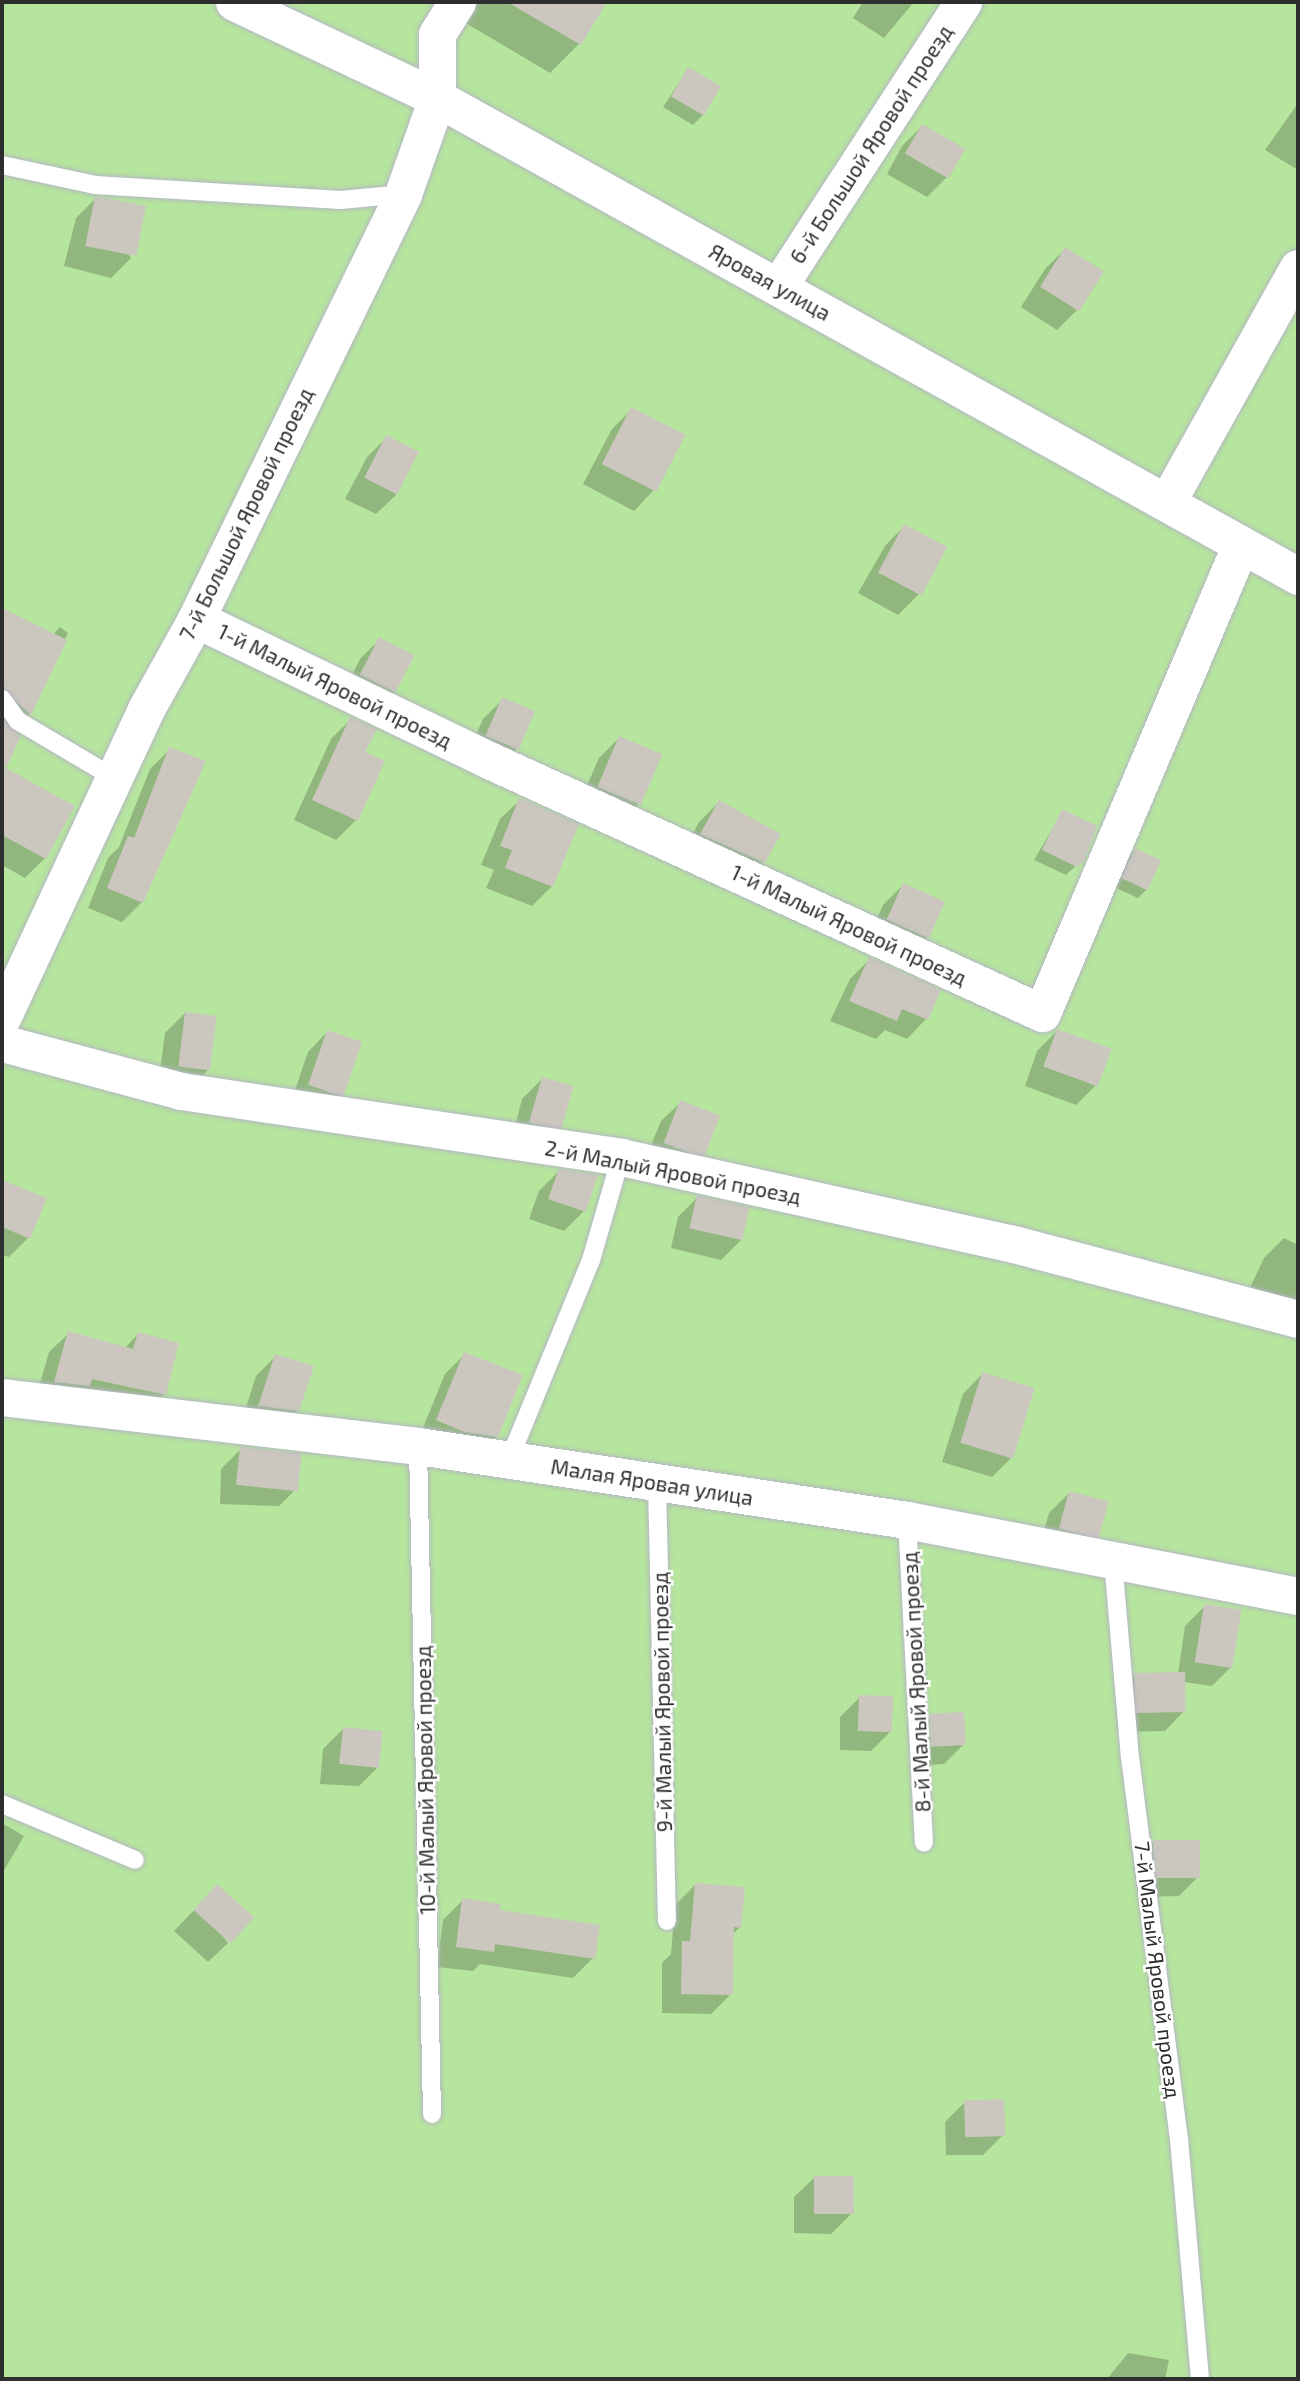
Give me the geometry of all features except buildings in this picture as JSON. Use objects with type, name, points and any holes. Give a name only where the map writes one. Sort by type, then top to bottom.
[{"type":"street","name":"Яровая улица","points":[[234,2],[437,97],[1298,576]]},
{"type":"street","name":"7-й Большой Яровой проезд","points":[[2,1018],[10,982],[116,779],[146,709],[196,619],[403,194],[437,97],[437,34],[457,2]]},
{"type":"street","name":"6-й Большой Яровой проезд","points":[[778,287],[963,2]]},
{"type":"street","points":[[1167,502],[1298,268]]},
{"type":"street","name":"1-й Малый Яровой проезд","points":[[196,619],[491,761],[1042,1013],[1241,544]]},
{"type":"street","name":"2-й Малый Яровой проезд","points":[[2,1043],[181,1091],[621,1157],[1014,1244],[1298,1319]]},
{"type":"street","name":"Малая Яровая улица","points":[[2,1397],[418,1446],[907,1520],[1298,1596]]},
{"type":"lane","points":[[2,164],[95,185],[341,200],[403,194]]},
{"type":"lane","points":[[2,699],[18,721],[116,779]]},
{"type":"lane","points":[[509,1460],[591,1260],[621,1157]]},
{"type":"lane","name":"10-й Малый Яровой проезд","points":[[418,1446],[432,2114]]},
{"type":"lane","name":"9-й Малый Яровой проезд","points":[[657,1483],[667,1921]]},
{"type":"lane","name":"8-й Малый Яровой проезд","points":[[907,1520],[924,1843]]},
{"type":"lane","name":"7-й Малый Яровой проезд","points":[[1114,1560],[1130,1757],[1180,2139],[1200,2379]]},
{"type":"lane","points":[[2,1804],[135,1860]]},
{"type":"green space","points":[[2,2],[1298,2],[1298,2379],[2,2379]]}]
